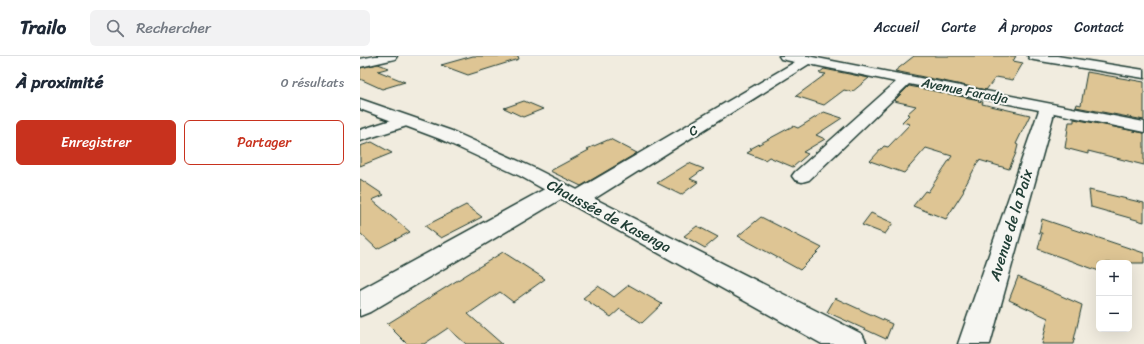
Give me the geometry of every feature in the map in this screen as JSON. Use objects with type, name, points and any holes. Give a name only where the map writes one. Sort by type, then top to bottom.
[{"type":"street","points":[[360,63],[391,56]]},
{"type":"street","name":"Avenue Faradja","points":[[786,56],[1048,107],[1144,128]]},
{"type":"street","points":[[1034,56],[1144,74]]},
{"type":"street","name":"C","points":[[360,304],[569,195],[807,60]]},
{"type":"street","points":[[802,176],[907,79]]},
{"type":"street","name":"Chaussée de Kasenga","points":[[360,104],[474,147],[527,172],[851,344]]},
{"type":"street","name":"Avenue de la Paix","points":[[974,344],[1048,107]]},
{"type":"street","points":[[360,136],[404,120]]},
{"type":"building","points":[[473,56],[518,56],[519,59],[468,75],[441,65]]},
{"type":"building","points":[[914,56],[1016,56],[1013,61],[1023,63],[1013,80],[996,77],[986,90],[895,71]]},
{"type":"building","points":[[378,64],[389,68],[378,71],[405,82],[382,89],[360,79],[360,68]]},
{"type":"building","points":[[824,69],[869,78],[852,92],[844,90],[824,105],[796,96],[826,74],[819,73]]},
{"type":"building","points":[[1087,72],[1144,82],[1144,120],[1076,107],[1077,104],[1081,105]]},
{"type":"building","points":[[909,86],[979,100],[978,101],[983,102],[982,104],[1030,115],[1016,144],[1018,145],[1016,153],[1009,169],[979,160],[963,190],[964,191],[946,219],[913,206],[925,191],[928,192],[952,156],[926,148],[904,173],[870,161],[884,146],[888,147],[910,124],[902,122],[909,115],[907,114],[916,106],[894,101]]},
{"type":"building","points":[[524,101],[543,109],[523,117],[504,108]]},
{"type":"building","points":[[824,112],[842,118],[816,135],[825,139],[803,152],[808,154],[793,167],[769,157],[765,160],[747,153],[752,150],[750,149],[793,126],[798,128]]},
{"type":"building","points":[[1074,119],[1144,133],[1144,165],[1088,151],[1088,154],[1065,148],[1069,122],[1074,122]]},
{"type":"building","points":[[610,139],[637,153],[581,186],[550,171],[589,150],[587,149]]},
{"type":"building","points":[[372,142],[392,153],[360,166],[360,146]]},
{"type":"building","points":[[689,163],[704,169],[690,179],[698,182],[681,195],[657,183]]},
{"type":"building","points":[[360,179],[384,195],[372,200],[410,232],[377,249],[360,233]]},
{"type":"building","points":[[1089,190],[1144,203],[1144,222],[1091,207]]},
{"type":"building","points":[[466,205],[482,217],[441,238],[425,226]]},
{"type":"building","points":[[871,213],[893,223],[885,234],[862,225]]},
{"type":"building","points":[[761,217],[822,248],[800,270],[738,236]]},
{"type":"building","points":[[1042,219],[1144,253],[1144,263],[1132,263],[1132,260],[1096,260],[1096,270],[1038,249],[1042,233],[1039,233]]},
{"type":"building","points":[[697,226],[718,237],[705,248],[684,236]]},
{"type":"building","points":[[503,252],[545,279],[513,302],[500,292],[468,314],[502,344],[466,344],[448,328],[424,344],[407,344],[387,324]]},
{"type":"building","points":[[1018,277],[1082,305],[1073,344],[1042,344],[1048,318],[1009,300]]},
{"type":"building","points":[[629,285],[662,304],[642,323],[620,309],[611,317],[583,298],[598,286],[614,297]]},
{"type":"building","points":[[835,298],[892,324],[886,339],[827,312]]}]
